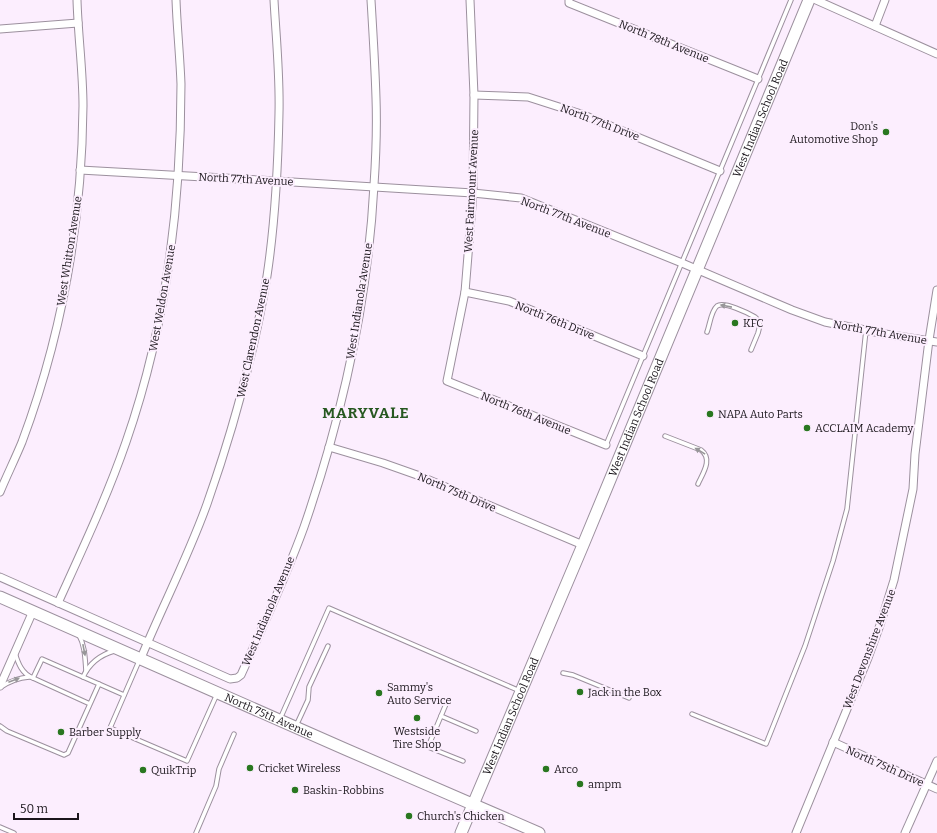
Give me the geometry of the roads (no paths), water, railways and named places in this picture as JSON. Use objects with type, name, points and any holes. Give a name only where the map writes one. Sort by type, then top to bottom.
[{"type":"main road","name":"West Indian School Road","points":[[461,833],[583,545],[809,0]]},
{"type":"main road","name":"North 75th Avenue","points":[[0,597],[539,833]]},
{"type":"street","name":"West Whitton Avenue","points":[[0,492],[21,442],[34,405],[54,337],[71,254],[77,215],[83,105],[77,0]]},
{"type":"street","name":"West Weldon Avenue","points":[[58,603],[105,497],[137,411],[160,323],[169,263],[178,176],[181,84],[176,0]]},
{"type":"street","name":"West Clarendon Avenue","points":[[141,658],[206,507],[233,425],[246,378],[264,290],[272,231],[279,112],[274,0]]},
{"type":"street","name":"West Indianola Avenue","points":[[237,678],[241,675],[290,563],[304,527],[329,447],[349,369],[367,261],[374,188],[376,99],[371,0]]},
{"type":"street","name":"West Fairmount Avenue","points":[[447,381],[465,292],[473,193],[474,95],[470,0]]},
{"type":"street","points":[[816,0],[937,54]]},
{"type":"street","points":[[875,26],[885,0]]},
{"type":"street","name":"North 78th Avenue","points":[[569,1],[758,79]]},
{"type":"street","points":[[0,29],[78,23]]},
{"type":"street","name":"North 77th Drive","points":[[474,95],[528,97],[581,114],[720,171]]},
{"type":"street","name":"North 77th Avenue","points":[[80,170],[473,193],[521,198],[682,262],[697,270],[792,310],[836,325],[937,342]]},
{"type":"street","name":"West Devonshire Avenue","points":[[796,833],[832,742],[868,658],[894,580],[913,489],[915,454],[929,340],[937,290]]},
{"type":"street","name":"North 76th Drive","points":[[465,292],[509,301],[643,356]]},
{"type":"street","name":"North 76th Avenue","points":[[447,381],[606,446]]},
{"type":"street","name":"North 75th Drive","points":[[329,447],[417,475],[583,545]]},
{"type":"street","name":"North 75th Avenue","points":[[0,577],[230,679],[237,678]]},
{"type":"street","points":[[0,687],[33,611]]},
{"type":"street","name":"North 75th Drive","points":[[832,742],[937,789]]},
{"type":"street","points":[[905,833],[937,761]]},
{"type":"lane","name":"West Indian School Road","points":[[606,446],[791,0]]},
{"type":"lane","points":[[707,332],[716,307],[726,304],[756,318],[758,321],[759,329],[751,350]]},
{"type":"lane","points":[[692,714],[766,744],[805,646],[833,561],[847,509],[866,330]]},
{"type":"lane","points":[[665,436],[705,453],[707,463],[698,484]]},
{"type":"lane","points":[[280,720],[329,608],[521,691]]},
{"type":"lane","points":[[77,630],[83,642],[86,670]]},
{"type":"lane","points":[[296,727],[308,700],[309,687],[328,646]]},
{"type":"lane","points":[[83,677],[86,670],[96,660],[107,653],[119,649]]},
{"type":"lane","points":[[15,652],[18,662],[31,678],[90,704]]},
{"type":"lane","points":[[141,658],[110,728],[187,761],[217,692]]},
{"type":"lane","points":[[31,678],[42,659],[124,695]]},
{"type":"lane","points":[[563,673],[573,675],[629,698]]},
{"type":"lane","points":[[0,687],[9,681],[19,678],[31,678]]},
{"type":"lane","points":[[0,726],[7,731],[64,755],[68,753],[99,684]]},
{"type":"lane","points":[[446,704],[428,747],[463,761]]},
{"type":"lane","points":[[441,716],[476,731]]},
{"type":"lane","points":[[196,833],[216,786],[219,769],[234,734]]},
{"type":"lane","points":[[0,827],[14,833]]},
{"type":"place","name":"Don's Automotive Shop","points":[[886,132]]},
{"type":"place","name":"KFC","points":[[735,323]]},
{"type":"place","name":"NAPA Auto Parts","points":[[710,414]]},
{"type":"place","name":"ACCLAIM Academy","points":[[807,428]]},
{"type":"place","name":"Jack in the Box","points":[[580,692]]},
{"type":"place","name":"Sammy's Auto Service","points":[[379,693]]},
{"type":"place","name":"Westside Tire Shop","points":[[417,718]]},
{"type":"place","name":"Barber Supply","points":[[61,732]]},
{"type":"place","name":"Cricket Wireless","points":[[250,768]]},
{"type":"place","name":"Arco","points":[[546,769]]},
{"type":"place","name":"QuikTrip","points":[[143,770]]},
{"type":"place","name":"ampm","points":[[580,784]]},
{"type":"place","name":"Baskin-Robbins","points":[[295,790]]},
{"type":"place","name":"Church's Chicken","points":[[409,816]]},
{"type":"district","name":"MARYVALE","points":[[366,413]]}]
